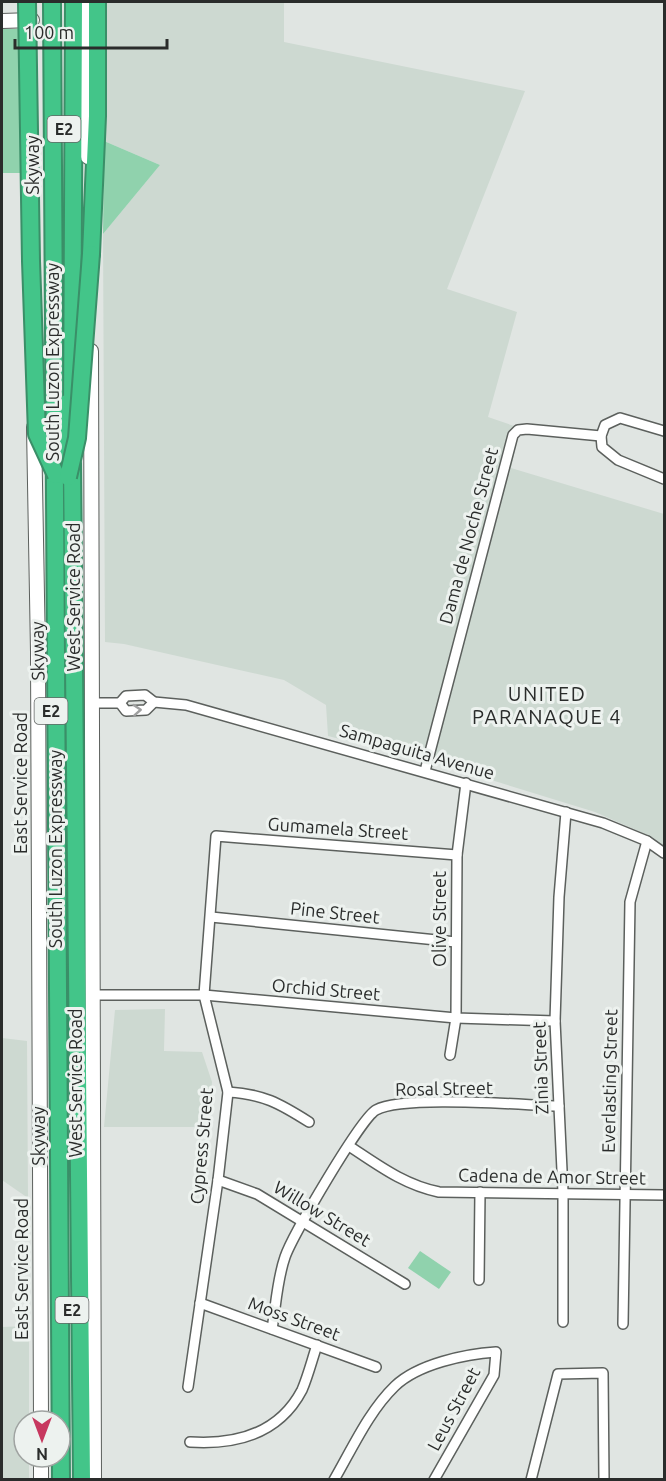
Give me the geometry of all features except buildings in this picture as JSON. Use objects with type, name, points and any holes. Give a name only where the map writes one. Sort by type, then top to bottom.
[{"type":"highway","name":"Skyway","points":[[52,2],[62,476],[72,1479]]},
{"type":"highway","name":"Skyway","points":[[61,1479],[63,2]]},
{"type":"highway","name":"South Luzon Expressway","points":[[74,2],[72,489],[82,1479]]},
{"type":"highway","points":[[62,476],[77,438],[88,311],[97,116],[97,2]]},
{"type":"highway","points":[[28,8],[31,261],[37,434],[62,476]]},
{"type":"highway","name":"South Luzon Expressway","points":[[28,8],[55,1409]]},
{"type":"main road","name":"West Service Road","points":[[87,2],[94,1479]]},
{"type":"main road","points":[[2,12],[28,8]]},
{"type":"main road","points":[[2,21],[28,8]]},
{"type":"main road","name":"East Service Road","points":[[28,8],[37,138],[33,467],[39,700],[41,1409]]},
{"type":"street","points":[[664,431],[620,418],[604,425],[601,436],[602,447],[618,460],[664,479]]},
{"type":"street","name":"Dama de Noche Street","points":[[425,771],[513,435],[518,430],[527,429],[601,436]]},
{"type":"street","name":"Sampaguita Avenue","points":[[92,703],[120,703],[126,696],[145,695],[154,702],[186,705],[566,812],[647,841],[664,853]]},
{"type":"street","name":"Sampaguita Avenue","points":[[120,703],[126,711],[146,710],[154,702]]},
{"type":"street","name":"Olive Street","points":[[450,1055],[456,1018],[457,855],[466,783]]},
{"type":"street","name":"Zinia Street","points":[[563,1322],[563,1192],[555,1021],[560,879],[566,812]]},
{"type":"street","name":"Gumamela Street","points":[[216,836],[457,855]]},
{"type":"street","name":"Cypress Street","points":[[188,1387],[218,1180],[228,1092],[204,995],[216,836]]},
{"type":"street","name":"Everlasting Street","points":[[623,1324],[630,902],[647,841]]},
{"type":"street","name":"Pine Street","points":[[211,917],[456,942]]},
{"type":"street","name":"Orchid Street","points":[[93,995],[204,995],[456,1018],[555,1021]]},
{"type":"street","points":[[228,1092],[248,1093],[277,1101],[309,1122]]},
{"type":"street","name":"Rosal Street","points":[[272,1329],[286,1255],[304,1220],[349,1146],[375,1110],[395,1104],[558,1106]]},
{"type":"street","name":"Cadena de Amor Street","points":[[349,1146],[397,1178],[419,1188],[439,1192],[664,1195]]},
{"type":"street","name":"Willow Street","points":[[218,1180],[257,1194],[304,1220],[405,1284]]},
{"type":"street","points":[[478,1280],[480,1192]]},
{"type":"street","name":"Moss Street","points":[[200,1303],[376,1367]]},
{"type":"street","points":[[190,1442],[225,1442],[248,1438],[263,1431],[286,1413],[302,1390],[317,1345]]},
{"type":"street","name":"Leus Street","points":[[334,1479],[381,1401],[397,1384],[417,1373],[464,1354],[496,1352],[494,1375],[434,1479]]},
{"type":"street","points":[[531,1479],[558,1374],[603,1373],[604,1479]]},
{"type":"shaded area","points":[[105,2],[284,2],[284,42],[525,91],[447,289],[517,312],[488,417],[520,428],[511,468],[664,514],[664,846],[652,837],[595,812],[446,766],[328,736],[326,705],[284,680],[124,644],[105,642],[103,234],[160,165],[104,141]]},
{"type":"shaded area","points":[[165,1009],[164,1051],[202,1052],[212,1082],[208,1127],[104,1127],[115,1010]]},
{"type":"shaded area","points":[[2,1038],[27,1041],[28,1198],[2,1180]]},
{"type":"shaded area","points":[[29,1326],[29,1409],[12,1409],[12,1469],[29,1469],[29,1479],[2,1479],[2,1327]]},
{"type":"green space","points":[[2,29],[24,29],[24,173],[2,173]]},
{"type":"green space","points":[[104,141],[160,165],[103,234]]},
{"type":"green space","points":[[420,1251],[451,1272],[439,1289],[408,1268]]},
{"type":"district","name":"UNITED PARANAQUE 4","points":[[547,706]]}]
